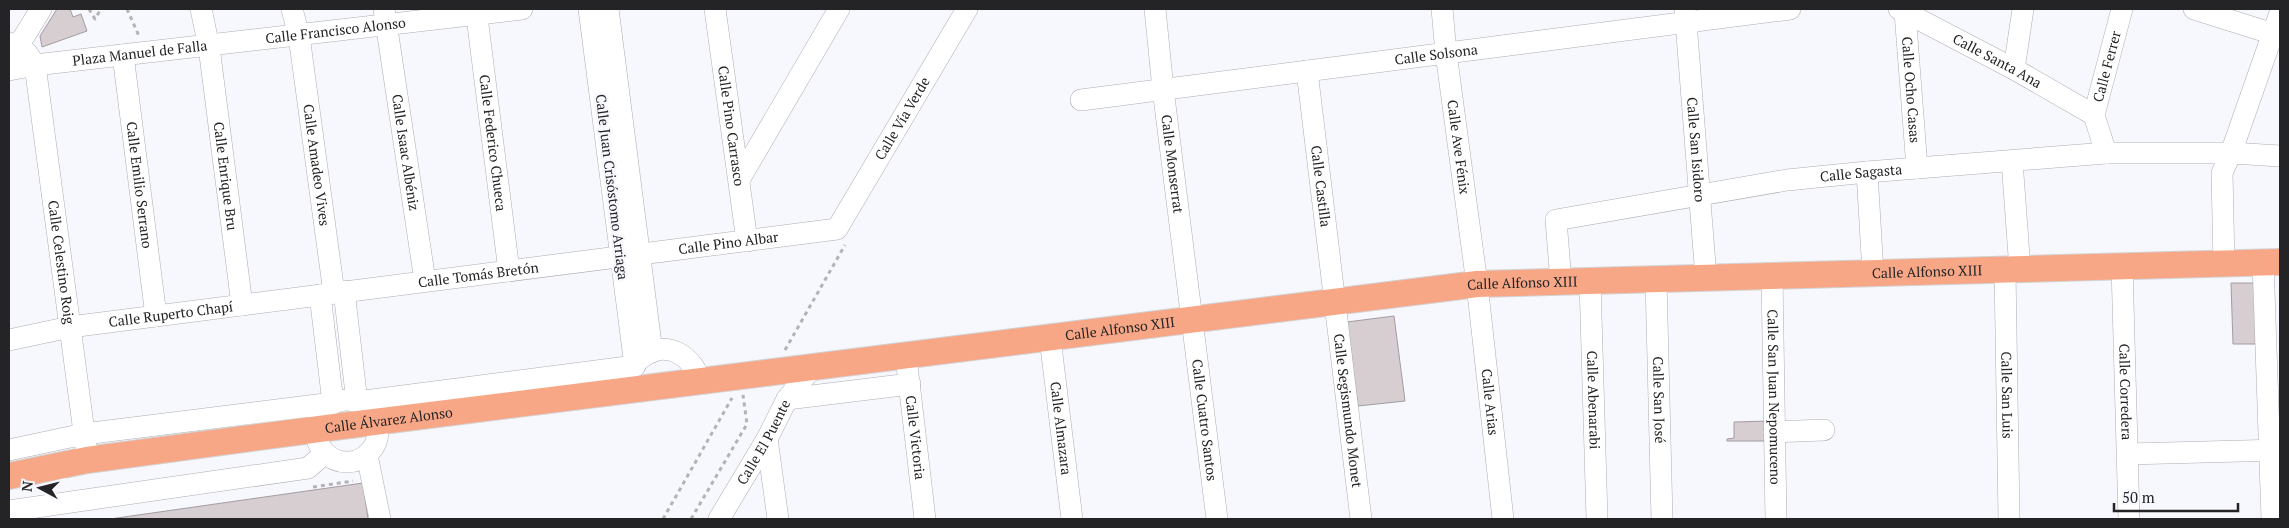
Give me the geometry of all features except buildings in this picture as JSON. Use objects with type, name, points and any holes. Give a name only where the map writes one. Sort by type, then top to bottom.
[{"type":"main road","name":"Calle Alfonso XIII","points":[[770,374],[1477,284],[2272,262]]},
{"type":"main road","name":"Calle Álvarez Alonso","points":[[9,476],[88,460],[321,441],[377,422],[632,378],[701,382],[770,374]]},
{"type":"street","points":[[35,65],[27,54],[11,49],[41,9]]},
{"type":"street","name":"Plaza Manuel de Falla","points":[[9,70],[35,65],[209,47],[201,9]]},
{"type":"street","name":"Calle Amadeo Vives","points":[[292,9],[299,36],[333,293]]},
{"type":"street","name":"Calle Francisco Alonso","points":[[209,47],[299,36],[386,17],[522,9]]},
{"type":"street","name":"Calle Juan Crisóstomo Arriaga","points":[[589,9],[630,257],[652,352]]},
{"type":"street","name":"Calle Juan Crisóstomo Arriaga","points":[[608,9],[630,257],[632,378]]},
{"type":"street","name":"Calle Pino Carrasco","points":[[715,9],[747,241]]},
{"type":"street","points":[[739,180],[839,9]]},
{"type":"street","name":"Calle Vía Verde","points":[[837,229],[967,9]]},
{"type":"street","name":"Calle Monserrat","points":[[1156,9],[1164,90],[1193,320]]},
{"type":"street","name":"Calle Ave Fénix","points":[[1442,9],[1446,53],[1477,284]]},
{"type":"street","name":"Calle Solsona","points":[[1081,100],[1446,53],[1685,16],[1790,9]]},
{"type":"street","points":[[2014,69],[2023,9]]},
{"type":"street","name":"Calle Ferrer","points":[[2106,153],[2094,115],[2122,9]]},
{"type":"street","points":[[2194,9],[2277,36]]},
{"type":"street","name":"Calle Santa Ana","points":[[1902,10],[2014,69],[2094,115]]},
{"type":"street","name":"Calle Ocho Casas","points":[[1902,10],[1917,168]]},
{"type":"street","name":"Calle Federico Chueca","points":[[477,11],[509,271]]},
{"type":"street","points":[[2224,263],[2222,173],[2277,36],[2280,13]]},
{"type":"street","name":"Calle San Isidoro","points":[[1685,16],[1706,278]]},
{"type":"street","name":"Calle Isaac Albéniz","points":[[386,17],[425,281]]},
{"type":"street","name":"Calle Enrique Bru","points":[[209,47],[242,304]]},
{"type":"street","name":"Calle Emilio Serrano","points":[[133,54],[156,316]]},
{"type":"street","name":"Calle Celestino Roig","points":[[35,65],[88,460]]},
{"type":"street","name":"Calle Castilla","points":[[1307,71],[1334,302]]},
{"type":"street","name":"Calle Sagasta","points":[[1561,282],[1556,220],[1700,194],[1787,180],[2106,153],[2232,152],[2280,156]]},
{"type":"street","name":"Calle San Luis","points":[[2010,519],[2012,161]]},
{"type":"street","points":[[1867,172],[1873,273]]},
{"type":"street","name":"Calle Pino Albar","points":[[630,257],[837,229]]},
{"type":"street","name":"Calle Tomás Bretón","points":[[333,293],[630,257]]},
{"type":"street","points":[[2272,262],[2275,450],[2272,519]]},
{"type":"street","name":"Calle Corredera","points":[[2122,266],[2130,519]]},
{"type":"street","name":"Calle San Juan Nepomuceno","points":[[1772,276],[1776,519]]},
{"type":"street","name":"Calle San José","points":[[1656,280],[1662,519]]},
{"type":"street","name":"Calle Abenarabi","points":[[1590,281],[1597,519]]},
{"type":"street","name":"Calle Arias","points":[[1477,284],[1504,519]]},
{"type":"street","points":[[333,293],[357,402],[372,412],[377,422],[377,439],[367,455],[354,462],[330,457],[321,441],[321,414],[333,404],[333,293]]},
{"type":"street","name":"Calle Ruperto Chapí","points":[[9,340],[70,327],[333,293]]},
{"type":"street","name":"Calle Segismundo Monet","points":[[1334,302],[1361,519]]},
{"type":"street","name":"Calle Cuatro Santos","points":[[1193,320],[1217,519]]},
{"type":"street","name":"Calle Almazara","points":[[1050,338],[1072,519]]},
{"type":"street","points":[[632,378],[641,358],[652,352],[668,350],[682,355],[693,364],[701,382]]},
{"type":"street","name":"Calle Victoria","points":[[906,357],[925,519]]},
{"type":"street","name":"Calle El Puente","points":[[719,519],[767,438],[787,399],[811,369]]},
{"type":"street","name":"Calle Álvarez Alonso","points":[[9,450],[84,434],[333,404],[349,400],[357,402],[632,378]]},
{"type":"street","points":[[787,399],[910,384]]},
{"type":"street","points":[[1774,432],[1824,430]]},
{"type":"street","points":[[767,438],[778,519]]},
{"type":"street","name":"Calle Álvarez Alonso","points":[[9,511],[308,468],[321,441]]},
{"type":"street","points":[[2128,454],[2275,450]]},
{"type":"street","points":[[367,455],[380,519]]},
{"type":"path","points":[[89,9],[95,19],[101,9]]},
{"type":"path","points":[[127,9],[138,35],[133,54]]},
{"type":"path","points":[[691,519],[747,424],[743,395]]},
{"type":"path","points":[[663,519],[733,396]]}]
